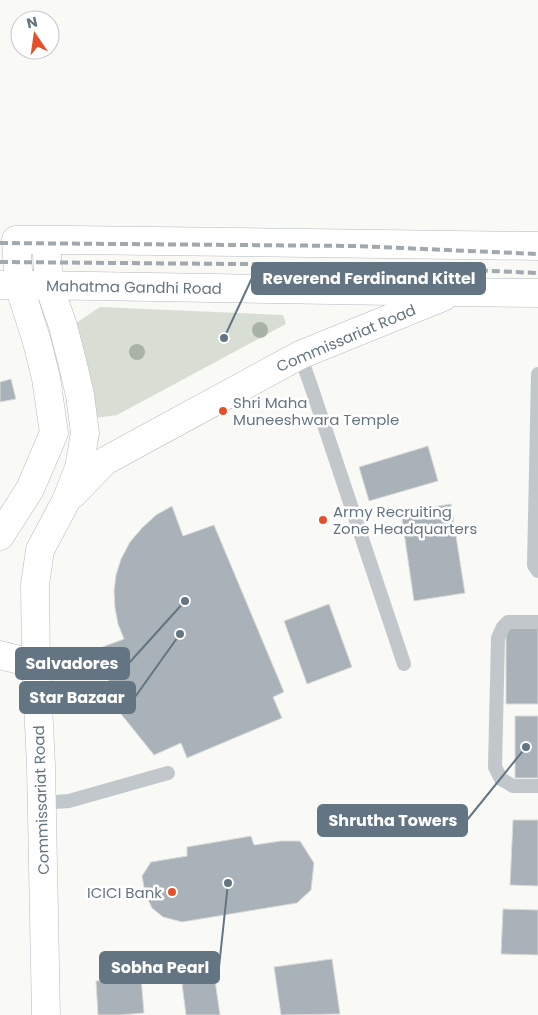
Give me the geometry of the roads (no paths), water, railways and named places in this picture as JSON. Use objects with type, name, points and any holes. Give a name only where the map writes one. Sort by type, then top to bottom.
[{"type":"main road","points":[[0,536],[30,489],[54,433],[46,378],[37,342],[9,285],[8,240],[538,246]]},
{"type":"main road","name":"Commissariat Road","points":[[46,240],[49,286],[63,326],[73,365],[80,395],[85,433],[79,468],[66,501],[40,550],[35,585],[46,1015]]},
{"type":"main road","name":"Mahatma Gandhi Road","points":[[9,285],[538,292]]},
{"type":"main road","name":"Commissariat Road","points":[[66,501],[105,461],[300,355],[453,292]]},
{"type":"main road","points":[[0,655],[36,664]]},
{"type":"lane","points":[[300,355],[404,664]]},
{"type":"lane","points":[[538,374],[534,565],[538,571]]},
{"type":"lane","points":[[538,622],[508,622],[503,626],[498,638],[495,767],[501,779],[513,786],[538,786]]},
{"type":"lane","points":[[41,804],[69,801],[168,773]]},
{"type":"railway","points":[[0,243],[356,246],[538,254]]},
{"type":"railway","points":[[0,262],[355,265],[538,273]]},
{"type":"place","name":"Reverend Ferdinand Kittel","points":[[224,338]]},
{"type":"place","name":"Shri Maha Muneeshwara Temple","points":[[223,411]]},
{"type":"place","name":"Army Recruiting Zone Headquarters","points":[[323,520]]},
{"type":"place","name":"Salvadores","points":[[185,601]]},
{"type":"place","name":"Star Bazaar","points":[[180,634]]},
{"type":"place","name":"Shrutha Towers","points":[[526,747]]},
{"type":"place","name":"Sobha Pearl","points":[[228,883]]},
{"type":"place","name":"ICICI Bank","points":[[172,892]]}]
